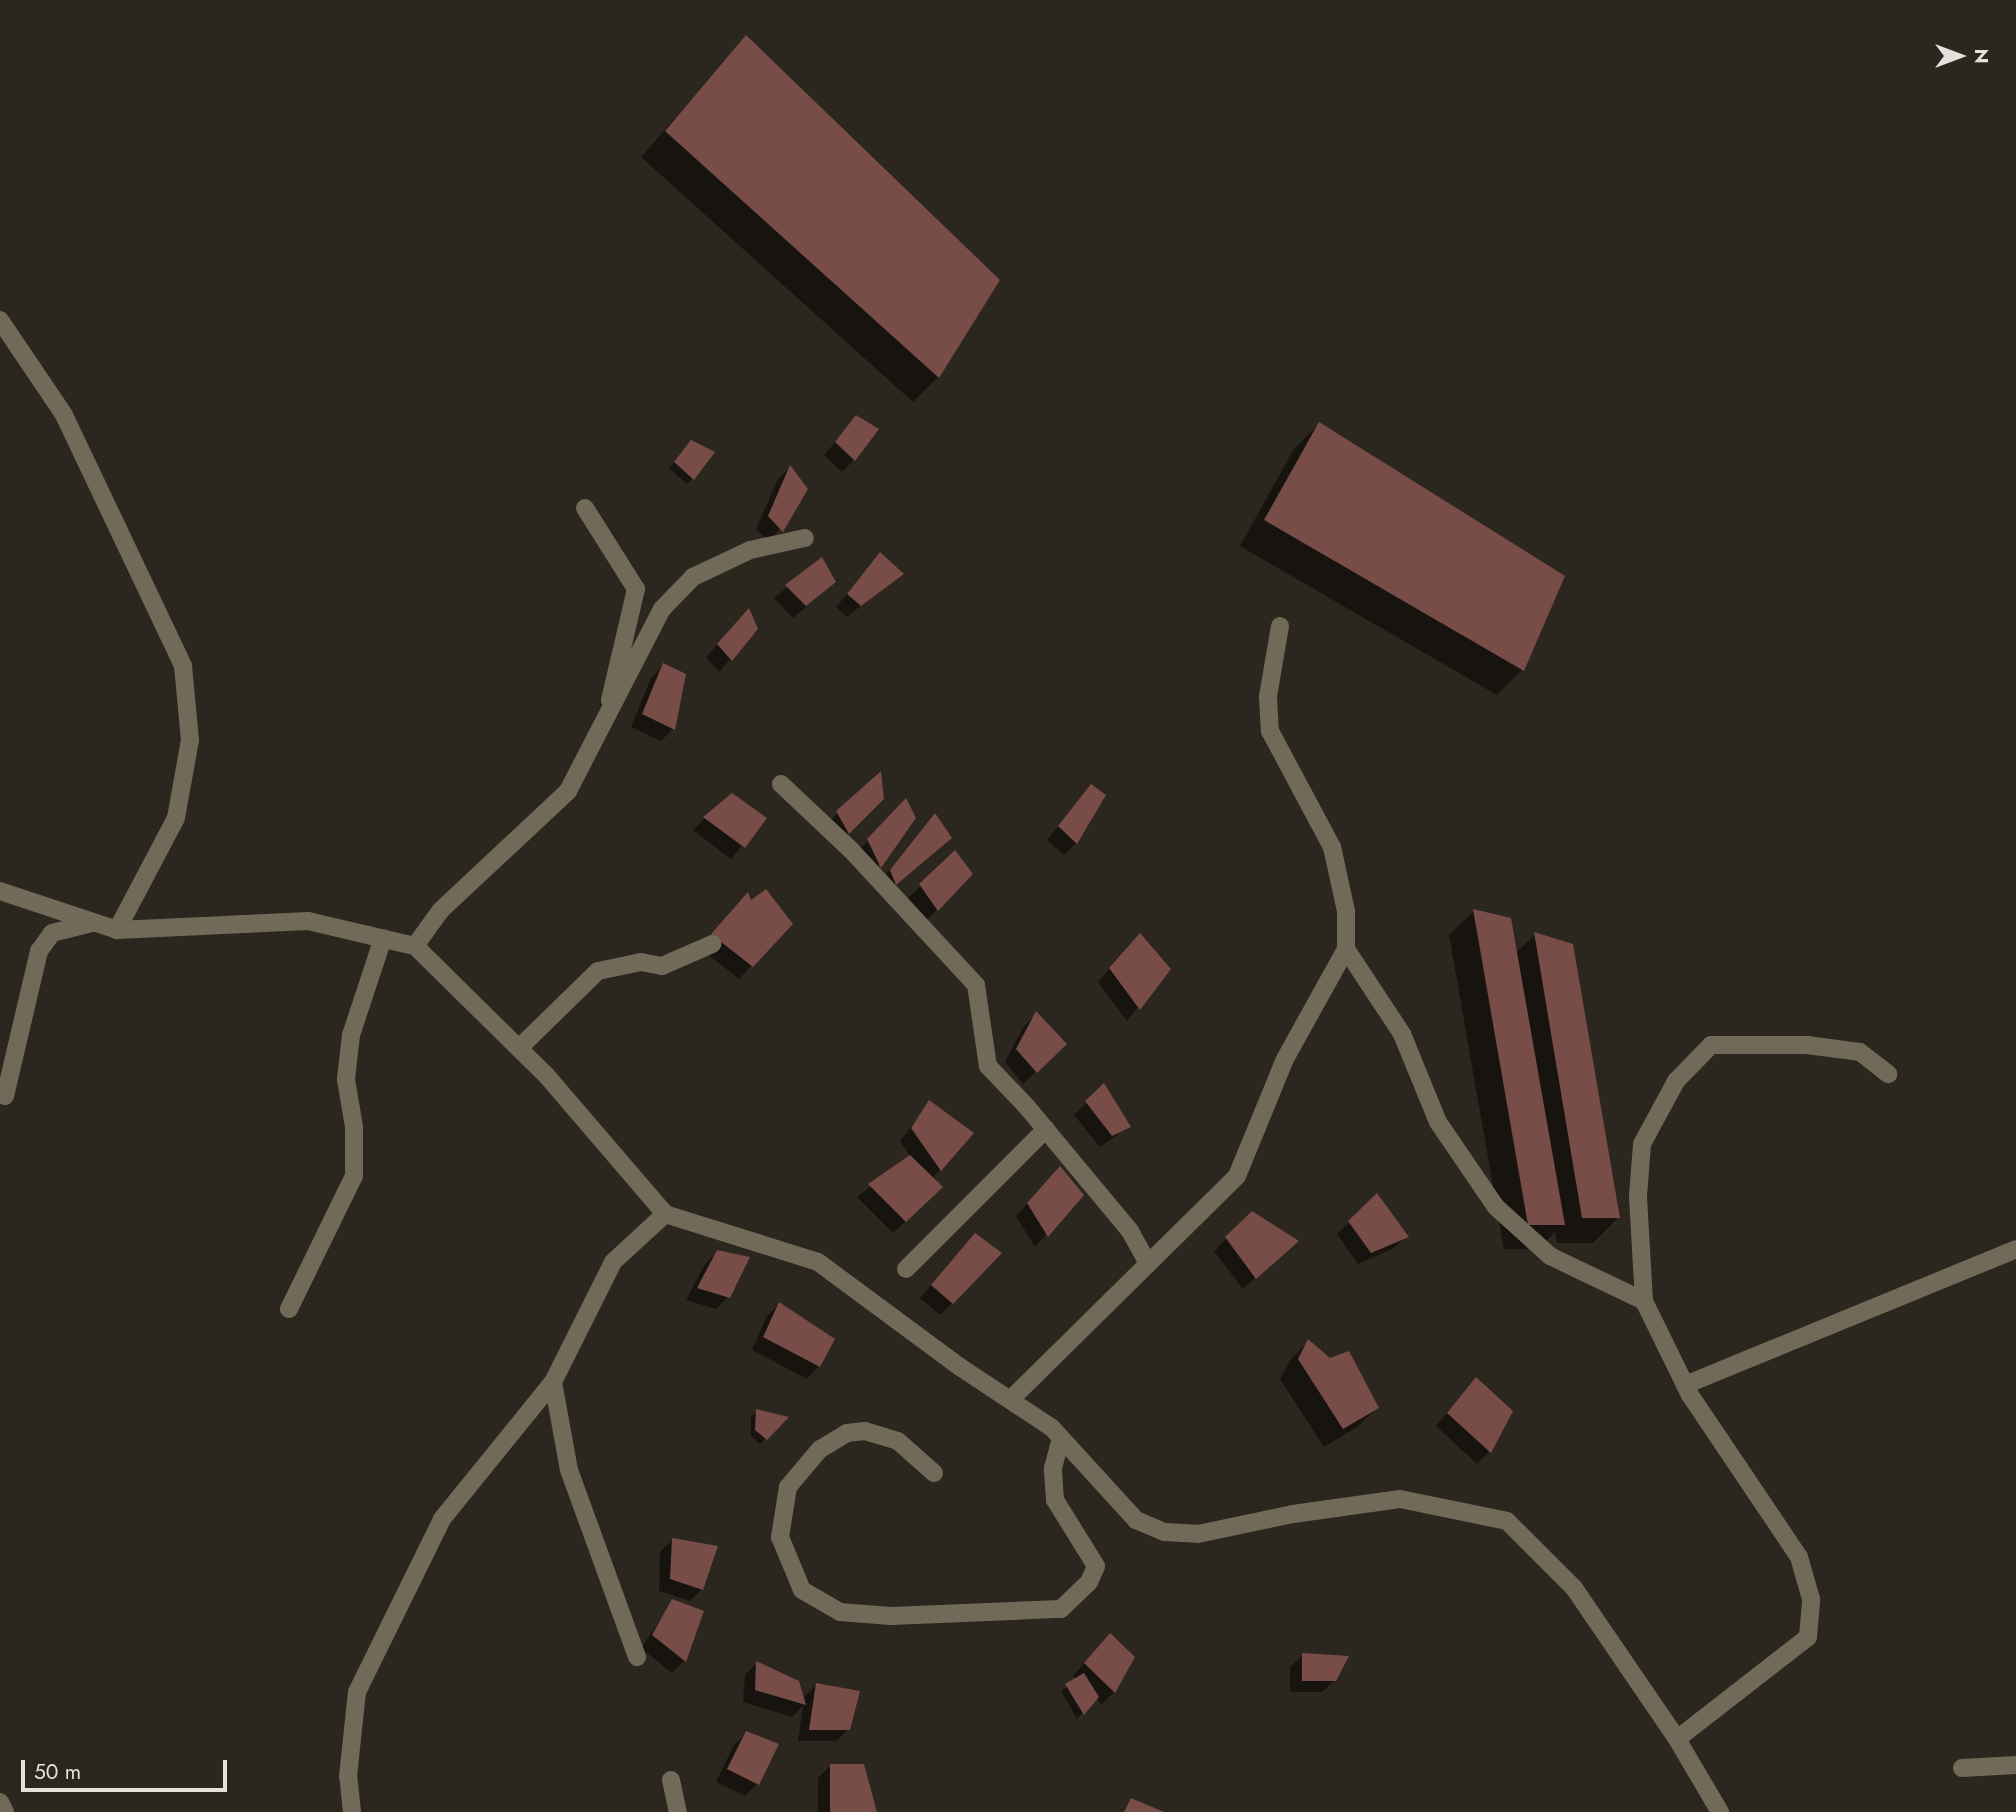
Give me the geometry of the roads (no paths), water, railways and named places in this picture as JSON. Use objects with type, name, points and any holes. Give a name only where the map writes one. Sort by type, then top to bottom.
[{"type":"street","points":[[0,320],[64,415],[183,666],[190,740],[176,818],[117,930]]},
{"type":"street","points":[[586,508],[636,589],[603,727]]},
{"type":"street","points":[[415,946],[441,910],[568,791],[662,609],[693,578],[750,550],[805,538]]},
{"type":"street","points":[[1012,1399],[1147,1262],[1237,1176],[1285,1059],[1346,949],[1346,911],[1332,847],[1270,731],[1268,696],[1280,626]]},
{"type":"street","points":[[781,784],[851,850],[976,985],[988,1066],[1046,1129],[1130,1231],[1147,1262]]},
{"type":"street","points":[[0,891],[117,930],[308,921],[415,946],[519,1048],[666,1214],[818,1262],[1012,1399],[1061,1439],[1136,1520],[1164,1532],[1198,1534],[1293,1514],[1400,1499],[1507,1521],[1574,1588],[1677,1739],[1720,1812]]},
{"type":"street","points":[[5,1096],[39,951],[52,933],[95,922]]},
{"type":"street","points":[[289,1309],[354,1176],[354,1127],[346,1079],[351,1035],[383,939]]},
{"type":"street","points":[[519,1048],[598,971],[641,962],[662,966],[712,944]]},
{"type":"street","points":[[1346,949],[1402,1034],[1438,1122],[1496,1207],[1550,1256],[1644,1301]]},
{"type":"street","points":[[1677,1739],[1808,1637],[1811,1599],[1799,1557],[1685,1385],[1644,1301],[1639,1196],[1642,1144],[1676,1081],[1711,1045],[1807,1045],[1860,1052],[1888,1074]]},
{"type":"street","points":[[906,1269],[1046,1129]]},
{"type":"street","points":[[352,1812],[348,1776],[357,1692],[442,1519],[553,1382],[613,1262],[666,1214]]},
{"type":"street","points":[[1685,1385],[2016,1249]]},
{"type":"street","points":[[553,1382],[569,1470],[637,1657]]},
{"type":"street","points":[[934,1473],[898,1441],[865,1431],[847,1433],[820,1449],[788,1487],[780,1537],[802,1590],[840,1612],[891,1616],[1061,1609],[1089,1582],[1096,1566],[1055,1500],[1053,1468],[1061,1439]]},
{"type":"street","points":[[1962,1768],[2016,1765]]},
{"type":"street","points":[[671,1780],[678,1812]]},
{"type":"street","points":[[0,1802],[5,1812]]}]
